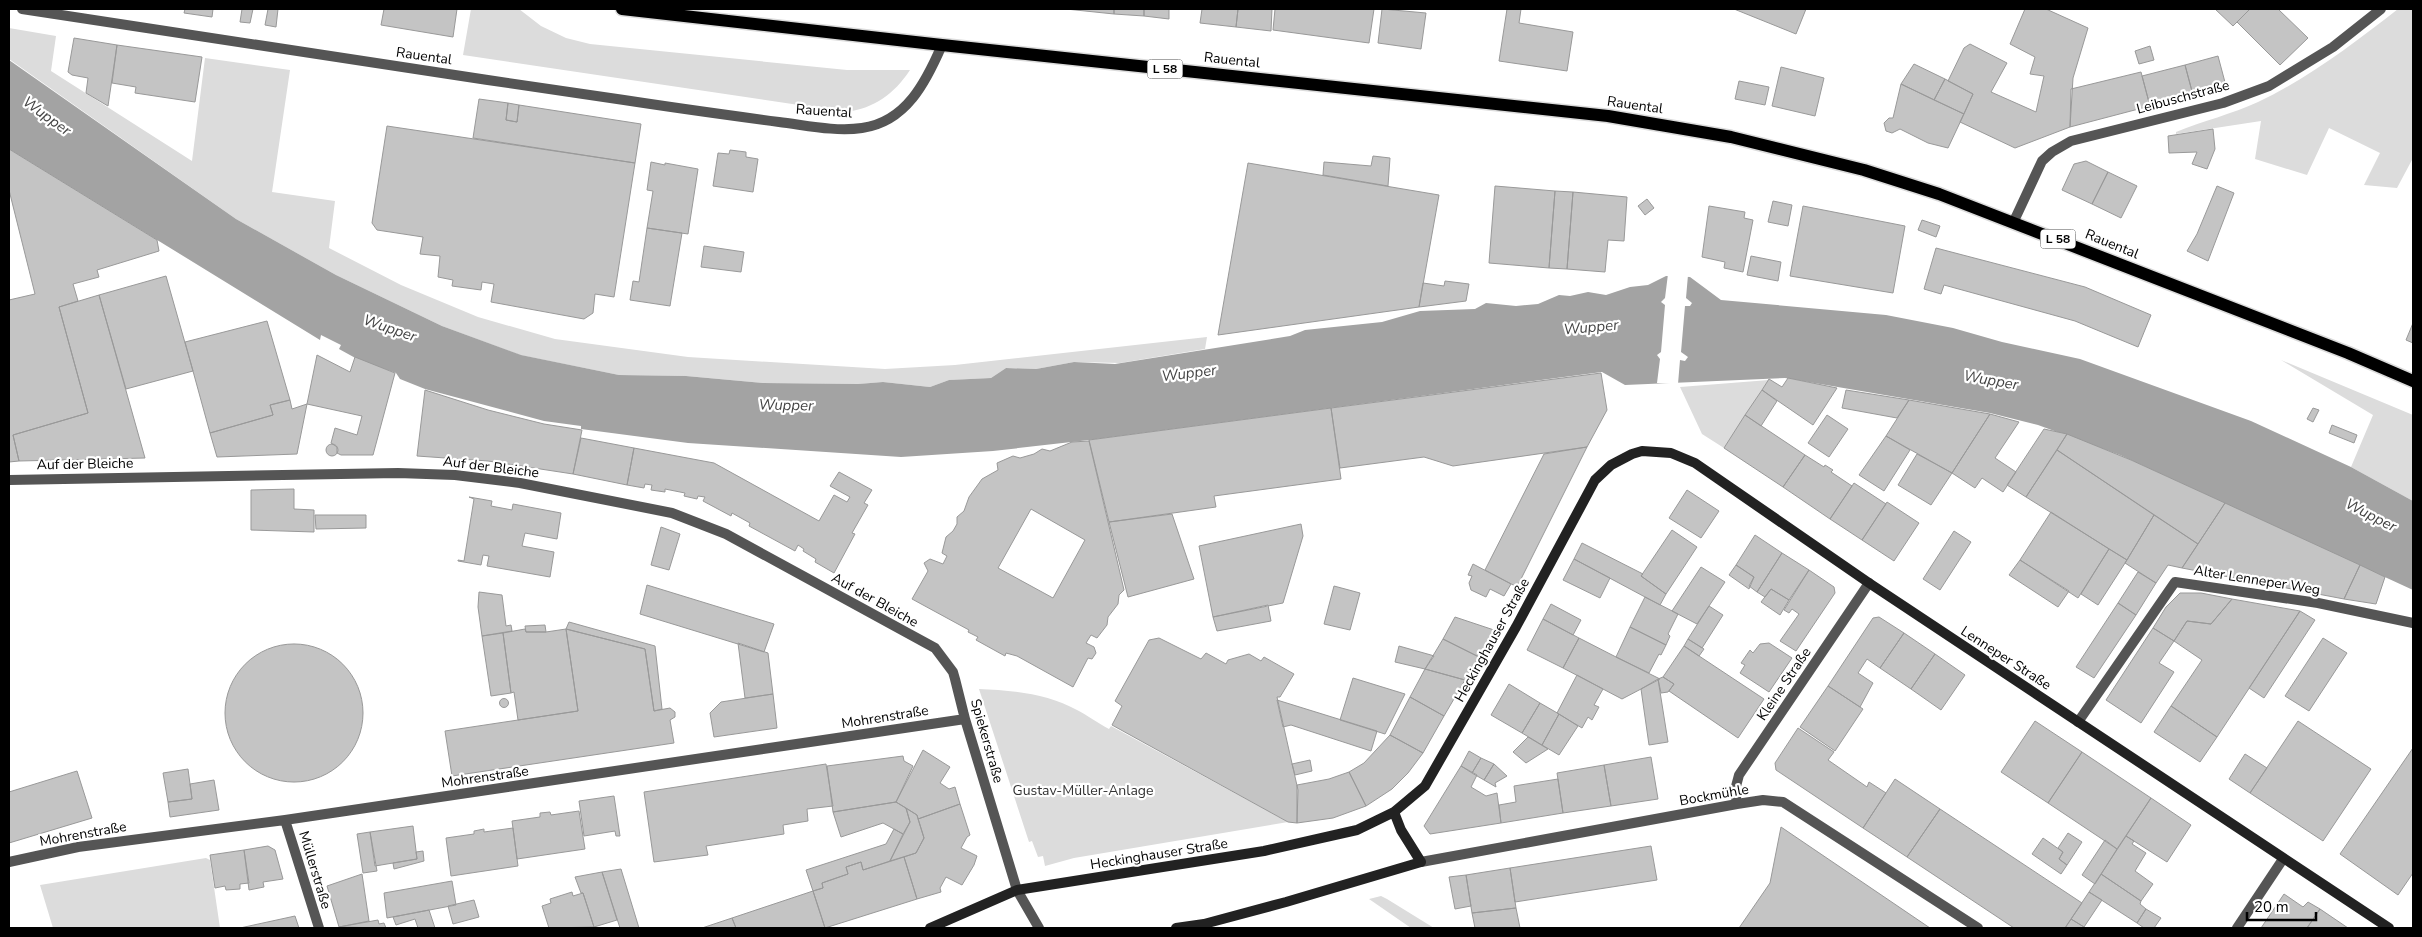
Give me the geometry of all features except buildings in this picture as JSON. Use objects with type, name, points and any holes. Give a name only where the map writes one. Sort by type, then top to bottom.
[{"type":"main road","name":"L 58","points":[[622,9],[942,45]]},
{"type":"main road","name":"Rauental","points":[[942,45],[1387,91],[1651,122],[1731,137],[1864,170],[1939,194],[2413,381]]},
{"type":"main road","name":"Lenneper Straße","points":[[1603,473],[1620,460],[1642,451],[1671,453],[1684,457],[1869,583],[2389,928]]},
{"type":"main road","name":"Heckinghauser Straße","points":[[930,928],[1017,890],[1264,851],[1357,830],[1394,812],[1425,786],[1516,627],[1595,480],[1603,473]]},
{"type":"main road","points":[[1176,928],[1204,924],[1286,902],[1420,862],[1401,830],[1394,812]]},
{"type":"street","name":"Rauental","points":[[22,9],[419,71],[723,115],[837,128],[861,128],[880,124],[897,114],[916,97],[942,45]]},
{"type":"street","name":"Leibuschstraße","points":[[2014,222],[2042,161],[2058,148],[2071,141],[2223,103],[2268,86],[2332,47],[2381,9]]},
{"type":"street","name":"Auf der Bleiche","points":[[9,480],[398,473],[455,475],[520,483],[672,513],[726,534],[935,648]]},
{"type":"street","name":"Alter Lenneper Weg","points":[[2078,722],[2175,582],[2318,603],[2413,623]]},
{"type":"street","name":"Kleine Straße","points":[[1737,804],[1735,790],[1739,775],[1869,583]]},
{"type":"street","name":"Spiekerstraße","points":[[935,648],[953,672],[965,719],[1017,890],[1039,928]]},
{"type":"street","name":"Mohrenstraße","points":[[9,862],[78,847],[285,820],[965,719]]},
{"type":"street","name":"Bockmühle","points":[[1420,862],[1737,804],[1762,800],[1783,802],[1978,928]]},
{"type":"street","name":"Müllerstraße","points":[[285,820],[319,928]]},
{"type":"street","points":[[2237,928],[2283,859]]},
{"type":"green space","points":[[471,9],[519,9],[541,26],[566,38],[590,44],[847,70],[910,70],[904,79],[883,99],[866,107],[846,112],[463,55]]},
{"type":"green space","points":[[2398,9],[2413,9],[2413,158],[2397,188],[2364,185],[2380,153],[2329,128],[2307,175],[2255,159],[2261,121],[2176,134],[2176,132],[2248,106],[2277,93],[2331,59]]},
{"type":"green space","points":[[9,28],[56,36],[51,71],[192,161],[205,58],[290,70],[272,192],[335,201],[329,248],[401,285],[478,317],[555,339],[688,357],[885,369],[955,365],[1207,337],[1205,349],[1120,363],[1074,362],[1036,369],[1006,368],[991,378],[949,380],[930,387],[883,382],[858,384],[763,383],[686,376],[619,375],[520,355],[442,326],[336,275],[236,219],[9,59]]},
{"type":"green space","points":[[2281,360],[2413,415],[2413,501],[2351,467],[2373,415]]},
{"type":"green space","points":[[1769,380],[1724,448],[1702,434],[1680,387]]},
{"type":"green space","name":"Gustav-Müller-Anlage","points":[[979,689],[1029,694],[1066,705],[1109,729],[1111,726],[1288,822],[1074,858],[1045,866],[1043,856],[1038,857],[1032,841],[1029,842]]},
{"type":"green space","points":[[206,858],[210,860],[220,928],[53,928],[40,885]]},
{"type":"green space","points":[[1381,896],[1434,928],[1411,928],[1369,899]]},
{"type":"water","name":"Wupper","points":[[9,60],[236,219],[336,275],[442,326],[521,355],[619,375],[686,376],[763,383],[858,384],[883,382],[930,387],[949,380],[991,378],[1006,368],[1036,369],[1074,362],[1115,364],[1290,336],[1305,330],[1382,322],[1420,311],[1475,309],[1486,303],[1516,306],[1538,304],[1559,295],[1570,296],[1588,292],[1606,295],[1630,287],[1648,285],[1666,276],[1690,277],[1721,300],[1886,315],[1953,328],[2002,342],[2080,359],[2251,421],[2351,467],[2413,501],[2413,590],[2120,455],[2038,425],[1990,413],[1785,378],[1625,385],[1602,372],[1089,440],[993,451],[901,457],[688,443],[581,429],[581,426],[544,421],[425,389],[400,379],[396,373],[359,360],[339,349],[341,345],[321,335],[320,340],[9,149]]},
{"type":"pier","points":[[1668,274],[1688,275],[1686,298],[1692,303],[1690,306],[1685,306],[1681,352],[1688,357],[1685,361],[1680,360],[1678,384],[1657,383],[1660,359],[1657,355],[1661,352],[1665,305],[1661,302],[1665,298]]}]
